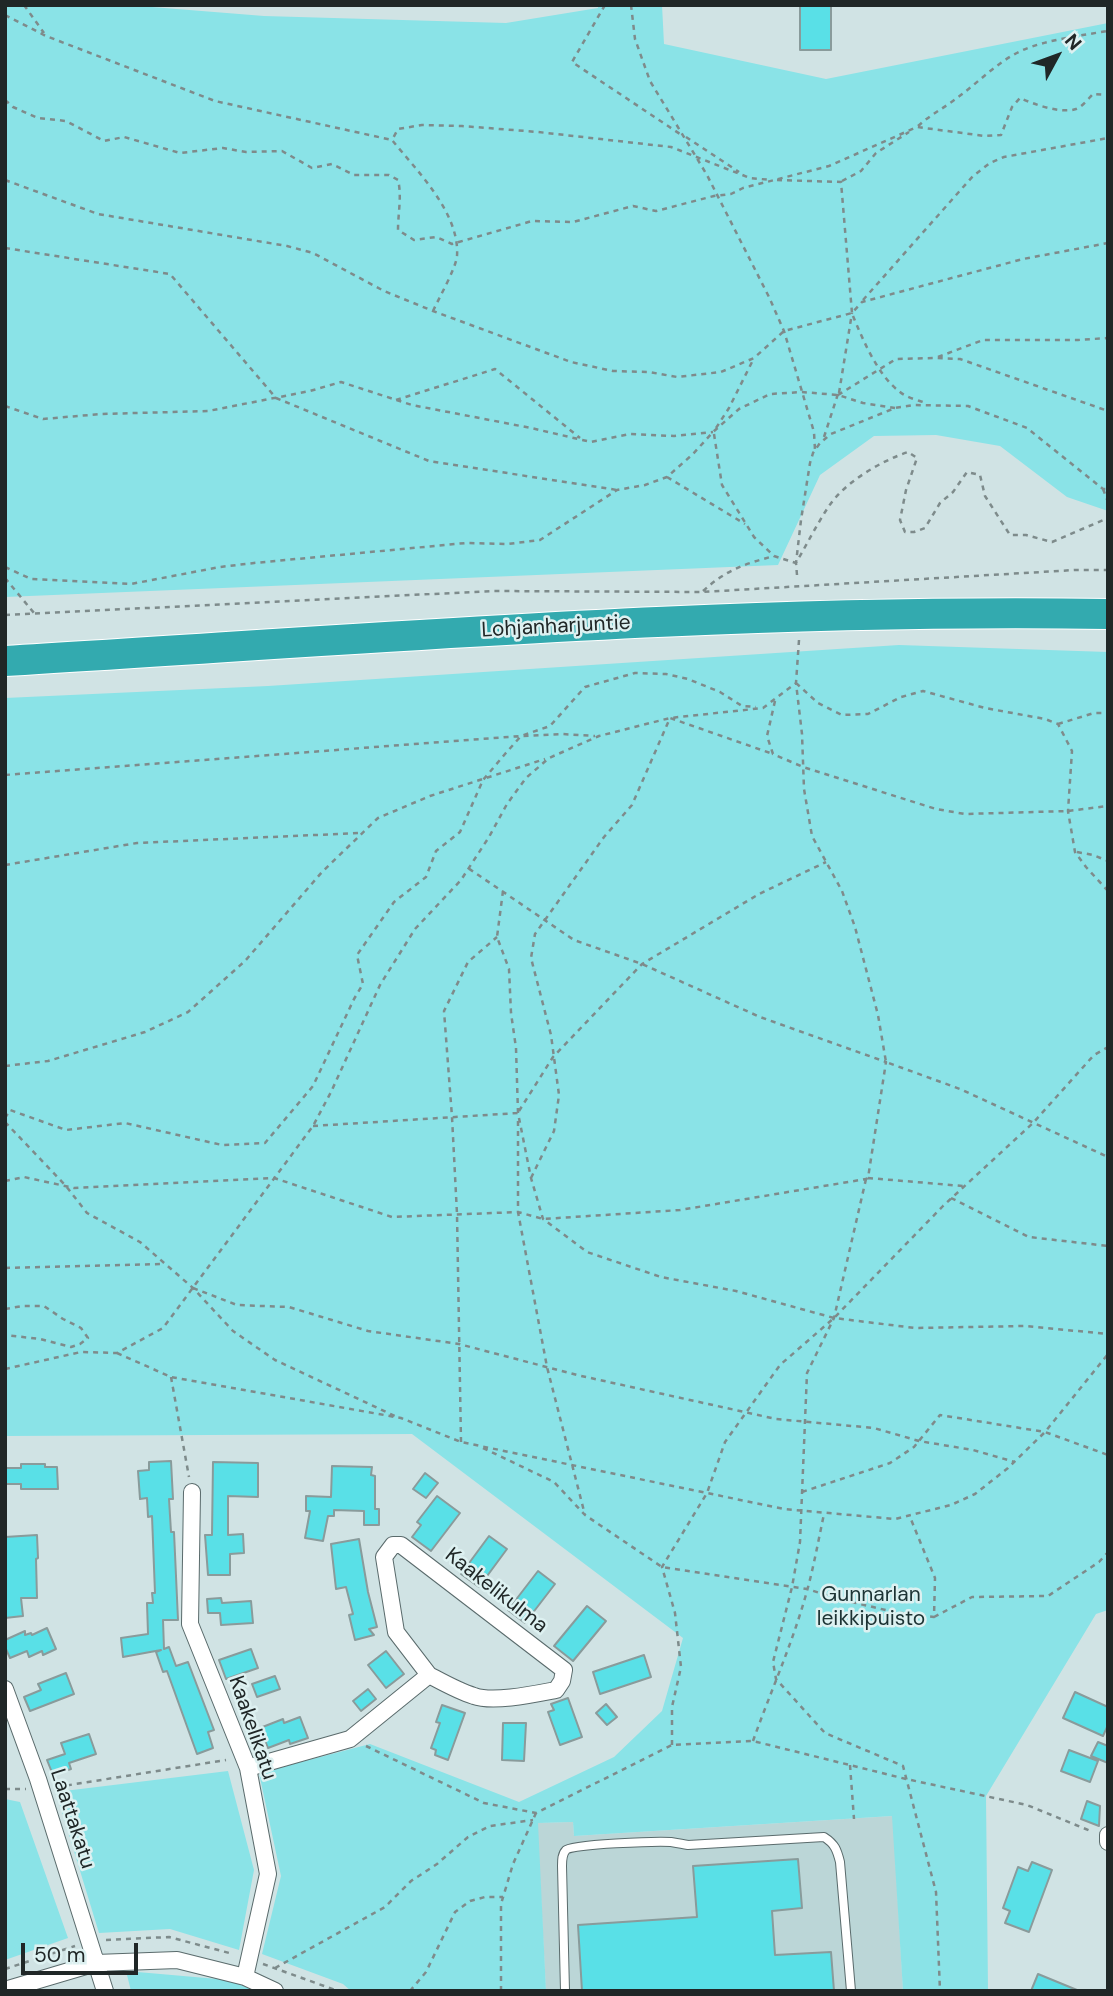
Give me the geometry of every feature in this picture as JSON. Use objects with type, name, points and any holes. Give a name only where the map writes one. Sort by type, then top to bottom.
[{"type":"highway","name":"Lohjanharjuntie","points":[[5,661],[692,619],[892,614],[1108,614]]},
{"type":"street","name":"Kaakelikatu","points":[[192,1492],[190,1624],[246,1763],[268,1874],[245,1977]]},
{"type":"street","name":"Kaakelikulma","points":[[393,1545],[401,1545],[564,1670],[562,1681],[556,1690],[517,1697],[477,1698],[429,1675],[396,1632],[384,1557],[393,1545]]},
{"type":"street","points":[[246,1763],[350,1739],[429,1675]]},
{"type":"street","name":"Laattakatu","points":[[5,1689],[41,1789],[105,1991]]},
{"type":"street","points":[[5,1990],[96,1962],[177,1960],[245,1977],[275,1991]]},
{"type":"lane","points":[[565,1991],[562,1856],[572,1846],[671,1842],[688,1845],[824,1837],[836,1848],[840,1862],[851,1991]]},
{"type":"path","points":[[24,5],[46,36]]},
{"type":"path","points":[[605,5],[572,62],[744,176]]},
{"type":"path","points":[[631,5],[635,39],[650,81],[695,156],[784,331],[804,392],[814,432],[815,450]]},
{"type":"path","points":[[5,15],[46,36],[215,101],[392,140],[435,194],[453,227],[457,258],[433,311]]},
{"type":"path","points":[[392,140],[398,129],[422,125],[538,132],[671,147],[750,178],[841,182],[861,171],[876,153],[917,127],[984,75],[1023,50],[1108,31]]},
{"type":"path","points":[[5,100],[13,107],[38,118],[66,121],[104,141],[124,137],[180,153],[223,148],[246,152],[282,151],[312,168],[332,164],[354,175],[389,176],[398,180],[401,191],[398,230],[414,240],[436,237],[452,244],[532,221],[573,222],[633,206],[656,211],[732,194],[743,188],[829,166],[917,127],[985,136],[1001,135],[1012,107],[1020,98],[1033,104],[1063,110],[1077,109],[1093,94],[1108,95]]},
{"type":"path","points":[[5,180],[97,214],[300,249],[313,253],[384,291],[570,362],[613,371],[649,372],[677,377],[721,372],[754,358],[773,338],[784,331],[852,313],[973,176],[990,163],[1108,138]]},
{"type":"path","points":[[823,440],[838,395],[852,313],[841,182]]},
{"type":"path","points":[[862,302],[1023,259],[1108,243]]},
{"type":"path","points":[[5,248],[170,274],[276,398],[429,461],[617,490],[645,485],[667,477],[739,409],[770,394],[804,392],[838,395],[895,408]]},
{"type":"path","points":[[852,313],[863,340],[891,384],[902,394],[931,405]]},
{"type":"path","points":[[935,358],[983,340],[1078,341],[1108,338]]},
{"type":"path","points":[[754,358],[729,408],[713,432],[722,485],[754,537],[774,556],[796,563]]},
{"type":"path","points":[[838,395],[896,359],[960,359],[1108,411]]},
{"type":"path","points":[[396,400],[495,369],[582,440]]},
{"type":"path","points":[[5,406],[43,419],[101,414],[208,411],[341,382],[396,400],[591,442],[630,434],[674,436],[713,432]]},
{"type":"path","points":[[797,575],[796,563],[810,463],[815,450],[831,434],[895,408],[914,405],[968,406],[1027,428],[1105,489],[1108,502]]},
{"type":"path","points":[[796,563],[830,504],[877,465],[908,452],[917,458],[901,520],[905,532],[925,528],[940,503],[953,492],[967,472],[980,475],[985,496],[1010,535],[1026,535],[1052,542],[1108,518]]},
{"type":"path","points":[[667,477],[746,524]]},
{"type":"path","points":[[5,567],[31,579],[131,584],[254,563],[466,543],[519,543],[540,540],[617,490]]},
{"type":"path","points":[[702,592],[719,576],[751,562],[774,556]]},
{"type":"path","points":[[5,615],[494,591],[702,592],[1061,570],[1108,570]]},
{"type":"path","points":[[5,578],[35,613]]},
{"type":"path","points":[[799,637],[796,683],[804,789],[812,836],[842,891],[855,927],[878,1015],[886,1062],[867,1179],[834,1318],[807,1373],[800,1542],[773,1662],[776,1679],[825,1733],[903,1766],[936,1892],[940,1991]]},
{"type":"path","points":[[763,708],[742,706],[720,692],[688,679],[666,674],[635,673],[584,687],[550,726],[521,736],[483,780],[460,832],[436,851],[426,877],[394,902],[358,955],[363,984],[313,1086],[265,1143],[222,1145],[125,1123],[66,1130],[10,1110],[5,1120],[66,1186],[87,1213],[140,1242],[192,1288],[233,1331],[275,1360],[401,1418],[461,1442],[784,1509],[895,1519],[951,1505],[975,1494],[1015,1462],[1045,1432],[1108,1353]]},
{"type":"path","points":[[5,1066],[48,1061],[145,1032],[188,1012],[245,961],[322,872],[378,818],[430,796],[549,758],[598,736],[670,718],[763,708],[796,683]]},
{"type":"path","points":[[796,683],[818,703],[842,715],[868,713],[901,697],[923,691],[1058,724],[1094,713],[1108,713]]},
{"type":"path","points":[[773,754],[767,736],[775,699]]},
{"type":"path","points":[[670,718],[803,767],[936,810],[965,814],[1068,811],[1108,806]]},
{"type":"path","points":[[531,1178],[554,1130],[559,1096],[551,1035],[531,958],[535,934],[604,837],[632,805],[670,718]]},
{"type":"path","points":[[1058,724],[1072,751],[1068,811],[1075,852],[1108,891]]},
{"type":"path","points":[[5,775],[521,736],[598,736]]},
{"type":"path","points":[[117,1353],[163,1328],[313,1126],[380,985],[415,929],[461,880],[507,804],[526,778],[549,758]]},
{"type":"path","points":[[5,865],[137,843],[363,833]]},
{"type":"path","points":[[1075,852],[1108,861]]},
{"type":"path","points":[[826,862],[759,894],[642,964],[554,1057],[518,1112],[531,1178],[543,1219],[587,1252],[661,1278],[736,1291],[834,1318],[915,1328],[1025,1326],[1108,1334]]},
{"type":"path","points":[[468,868],[574,940],[642,964],[760,1017],[960,1089],[1108,1157]]},
{"type":"path","points":[[503,891],[497,937],[509,969],[516,1048],[518,1212],[547,1367],[586,1515]]},
{"type":"path","points":[[461,1442],[457,1214],[444,1011],[468,962],[497,937]]},
{"type":"path","points":[[671,1745],[672,1707],[681,1667],[675,1613],[662,1567],[708,1493],[725,1443],[780,1365],[834,1318],[951,1198],[1033,1123],[1094,1055],[1108,1047]]},
{"type":"path","points":[[313,1126],[518,1112]]},
{"type":"path","points":[[5,1181],[24,1177],[74,1188],[274,1178],[393,1217],[518,1212],[543,1219],[680,1210],[867,1179],[965,1186]]},
{"type":"path","points":[[951,1198],[1028,1237],[1108,1246]]},
{"type":"path","points":[[5,1268],[165,1264]]},
{"type":"path","points":[[192,1288],[237,1305],[289,1307],[368,1331],[459,1344],[745,1413],[776,1419],[874,1428],[1015,1462]]},
{"type":"path","points":[[5,1309],[44,1306],[63,1320],[81,1328],[88,1338],[71,1347],[40,1339],[5,1335]]},
{"type":"path","points":[[5,1369],[81,1352],[117,1353],[171,1377],[401,1418]]},
{"type":"path","points":[[171,1377],[192,1492]]},
{"type":"path","points":[[802,1492],[890,1463],[914,1447],[940,1415],[1045,1432],[1108,1454]]},
{"type":"path","points":[[477,1445],[554,1482],[586,1515],[662,1567],[807,1589],[839,1600],[894,1612],[934,1617],[972,1597],[1048,1596],[1098,1562],[1108,1552]]},
{"type":"path","points":[[753,1741],[784,1662],[807,1589],[824,1514]]},
{"type":"path","points":[[910,1516],[935,1578],[934,1617]]},
{"type":"path","points":[[350,1739],[484,1803],[536,1813],[671,1745],[753,1741],[906,1779],[1027,1805],[1108,1838]]},
{"type":"path","points":[[5,1789],[41,1789],[246,1763]]},
{"type":"path","points":[[850,1765],[854,1819]]},
{"type":"path","points":[[501,1991],[501,1903],[513,1864],[536,1813]]},
{"type":"path","points":[[275,1968],[385,1907],[411,1881],[437,1864],[468,1837],[490,1826],[533,1820]]},
{"type":"path","points":[[410,1991],[426,1972],[455,1912],[470,1901],[485,1897],[503,1897]]},
{"type":"shaded area","points":[[893,1816],[903,1991],[546,1991],[537,1823],[573,1822],[574,1836]]},
{"type":"green space","points":[[5,5],[127,5],[264,16],[506,23],[598,8],[598,5],[662,5],[664,44],[826,79],[1108,23],[1108,511],[1067,497],[1000,446],[936,435],[874,436],[820,475],[778,565],[5,597]]},
{"type":"green space","name":"Gunnarlan leikkipuisto","points":[[899,645],[1108,652],[1108,1610],[1096,1614],[986,1796],[988,1991],[903,1991],[892,1816],[574,1836],[573,1822],[538,1823],[546,1991],[351,1991],[343,1984],[262,1954],[281,1876],[259,1773],[370,1744],[519,1802],[614,1757],[662,1711],[683,1638],[412,1434],[5,1436],[5,698],[268,686]]},
{"type":"green space","points":[[228,1771],[254,1870],[239,1950],[170,1929],[99,1933],[56,1792]]},
{"type":"green space","points":[[5,1799],[20,1802],[68,1938],[5,1960]]},
{"type":"green space","points":[[126,1971],[229,1980],[255,1991],[131,1991]]},
{"type":"building","points":[[800,5],[831,5],[831,50],[800,50]]},
{"type":"building","points":[[171,1461],[173,1499],[169,1499],[171,1532],[174,1532],[178,1620],[163,1620],[164,1649],[169,1647],[176,1666],[188,1662],[214,1730],[208,1732],[213,1748],[197,1754],[167,1671],[163,1672],[156,1652],[161,1650],[123,1657],[121,1638],[148,1634],[147,1603],[153,1603],[152,1593],[155,1593],[152,1516],[148,1517],[147,1498],[140,1499],[138,1471],[149,1470],[149,1462]]},
{"type":"building","points":[[213,1462],[258,1463],[258,1497],[228,1496],[228,1535],[243,1534],[244,1553],[230,1554],[230,1575],[208,1575],[205,1535],[212,1535]]},
{"type":"building","points":[[21,1464],[57,1467],[58,1489],[21,1489],[21,1484],[5,1484],[5,1468],[21,1468]]},
{"type":"building","points":[[332,1466],[372,1467],[379,1525],[364,1525],[364,1511],[334,1510],[334,1516],[328,1516],[323,1541],[305,1538],[310,1511],[306,1511],[306,1496],[331,1497]]},
{"type":"building","points":[[425,1473],[438,1483],[426,1498],[413,1489]]},
{"type":"building","points":[[437,1496],[460,1513],[431,1551],[412,1537],[421,1525],[417,1522]]},
{"type":"building","points":[[37,1535],[37,1598],[21,1598],[23,1616],[5,1618],[5,1537]]},
{"type":"building","points":[[489,1536],[507,1549],[479,1587],[461,1574]]},
{"type":"building","points":[[359,1539],[377,1627],[369,1629],[374,1635],[355,1640],[349,1615],[353,1614],[346,1587],[336,1589],[331,1544]]},
{"type":"building","points":[[538,1571],[555,1584],[525,1623],[508,1610]]},
{"type":"building","points":[[221,1598],[222,1603],[251,1601],[253,1623],[221,1625],[220,1613],[208,1613],[207,1599]]},
{"type":"building","points":[[587,1606],[606,1621],[573,1661],[554,1646]]},
{"type":"building","points":[[47,1628],[56,1649],[29,1657],[27,1651],[10,1658],[5,1640],[25,1631],[25,1635],[32,1635]]},
{"type":"building","points":[[251,1649],[258,1668],[226,1679],[219,1660]]},
{"type":"building","points":[[386,1651],[404,1674],[386,1688],[368,1665]]},
{"type":"building","points":[[644,1655],[651,1677],[600,1694],[593,1672]]},
{"type":"building","points":[[66,1673],[74,1694],[30,1711],[24,1697],[41,1690],[38,1684]]},
{"type":"building","points":[[275,1676],[280,1689],[257,1697],[252,1684]]},
{"type":"building","points":[[368,1689],[376,1699],[361,1711],[353,1701]]},
{"type":"building","points":[[1075,1692],[1108,1707],[1108,1725],[1103,1736],[1063,1718]]},
{"type":"building","points":[[568,1698],[582,1737],[560,1745],[548,1712],[554,1710],[551,1704]]},
{"type":"building","points":[[606,1704],[617,1717],[607,1725],[596,1713]]},
{"type":"building","points":[[442,1705],[465,1713],[448,1760],[435,1755],[436,1750],[431,1748],[440,1723],[436,1722]]},
{"type":"building","points":[[300,1717],[308,1738],[290,1744],[289,1740],[268,1748],[260,1728],[283,1719],[284,1723]]},
{"type":"building","points":[[503,1723],[526,1723],[524,1761],[502,1760]]},
{"type":"building","points":[[89,1734],[96,1754],[69,1763],[71,1769],[53,1775],[47,1760],[65,1754],[61,1743]]},
{"type":"building","points":[[1098,1742],[1108,1746],[1108,1763],[1091,1756]]},
{"type":"building","points":[[1069,1750],[1098,1761],[1090,1782],[1061,1771]]},
{"type":"building","points":[[1087,1801],[1100,1806],[1099,1826],[1081,1819]]},
{"type":"building","points":[[798,1859],[802,1908],[772,1911],[775,1955],[831,1952],[834,1991],[582,1991],[578,1925],[697,1917],[693,1866]]},
{"type":"building","points":[[1032,1862],[1052,1870],[1029,1932],[1005,1923],[1010,1911],[1003,1908],[1018,1867],[1028,1871]]},
{"type":"building","points":[[1038,1974],[1077,1990],[1077,1991],[1031,1991]]}]
